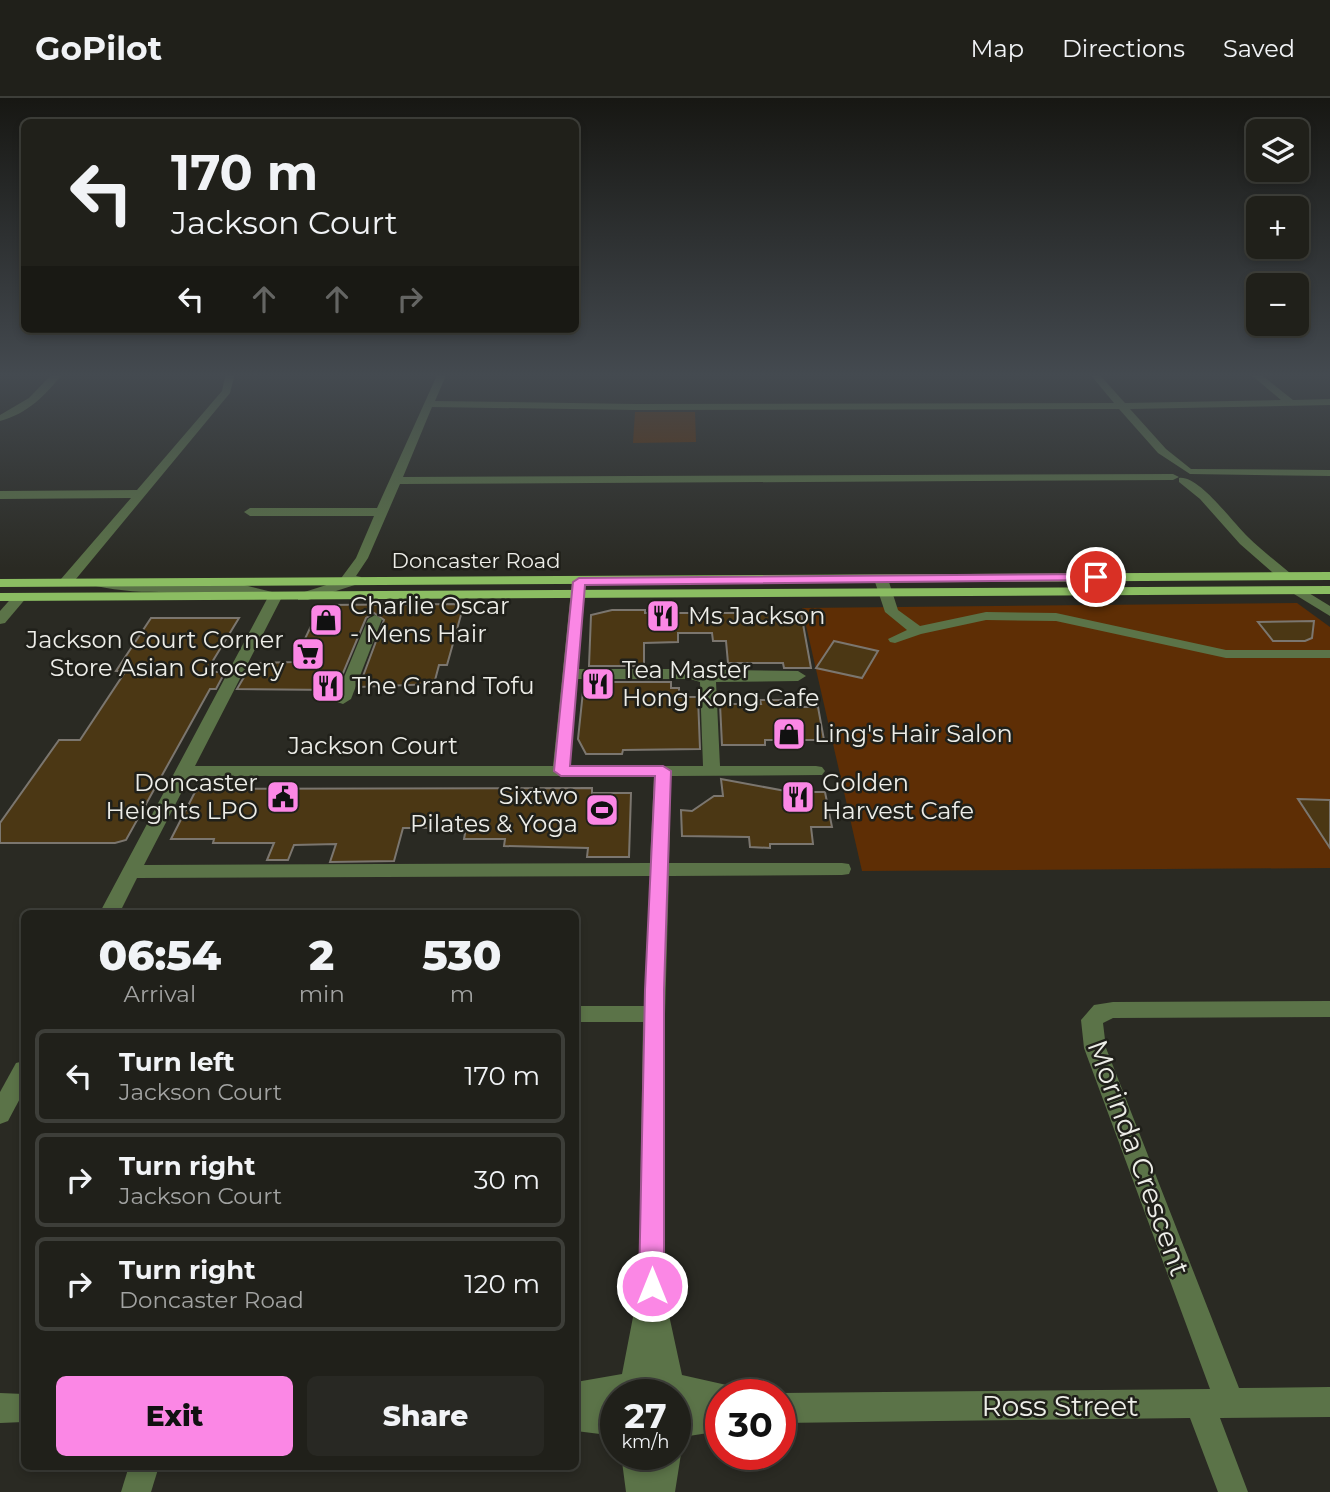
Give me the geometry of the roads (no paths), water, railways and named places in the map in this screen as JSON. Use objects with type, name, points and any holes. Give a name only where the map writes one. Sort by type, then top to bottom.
[{"type":"main road","points":[[1285,576],[1299,591]]},
{"type":"main road","points":[[1285,576],[1326,593]]},
{"type":"main road","name":"Doncaster Road","points":[[0,597],[303,597],[881,579],[1330,576]]},
{"type":"main road","name":"Doncaster Road","points":[[0,583],[349,582],[887,594],[1326,593]]},
{"type":"street","points":[[66,582],[187,438]]},
{"type":"street","points":[[303,597],[360,576],[362,558],[413,438]]},
{"type":"street","points":[[1152,438],[1244,541],[1285,576]]},
{"type":"street","points":[[396,479],[1330,473]]},
{"type":"street","points":[[0,495],[139,494]]},
{"type":"street","points":[[250,512],[382,512]]},
{"type":"street","points":[[881,579],[892,612],[917,631]]},
{"type":"street","points":[[97,583],[145,589],[244,589],[275,597],[110,910]]},
{"type":"street","points":[[561,771],[579,589]]},
{"type":"street","points":[[1299,591],[1330,612]]},
{"type":"street","points":[[0,620],[20,597]]},
{"type":"street","points":[[895,639],[917,631],[986,616],[1056,617],[1226,654],[1330,654]]},
{"type":"street","points":[[343,699],[375,619]]},
{"type":"street","points":[[571,674],[691,674],[708,679],[725,675],[797,676]]},
{"type":"street","points":[[708,679],[712,771]]},
{"type":"street","name":"Jackson Court","points":[[184,771],[817,771]]},
{"type":"street","points":[[663,771],[657,868],[652,1286],[671,1379]]},
{"type":"street","points":[[131,872],[842,869]]},
{"type":"street","name":"Morinda Crescent","points":[[1231,1405],[1095,1048],[1091,1036],[1092,1020],[1101,1011],[1112,1010],[1330,1009]]},
{"type":"street","points":[[579,1014],[654,1014]]},
{"type":"street","points":[[0,1114],[21,1076]]},
{"type":"street","points":[[632,1379],[652,1286]]},
{"type":"street","points":[[579,1396],[600,1392]]},
{"type":"street","name":"Ross Street","points":[[796,1407],[1330,1402]]},
{"type":"street","points":[[1200,1405],[1233,1492]]},
{"type":"street","points":[[0,1408],[21,1408]]},
{"type":"street","points":[[579,1416],[600,1420]]},
{"type":"street","points":[[136,1492],[143,1470]]},
{"type":"street","points":[[638,1470],[640,1492]]},
{"type":"street","points":[[660,1492],[663,1470]]},
{"type":"place","name":"Ms Jackson","points":[[663,616]]},
{"type":"place","name":"Charlie Oscar - Mens Hair","points":[[326,620]]},
{"type":"place","name":"Jackson Court Corner Store Asian Grocery","points":[[308,654]]},
{"type":"place","name":"Tea Master Hong Kong Cafe","points":[[598,684]]},
{"type":"place","name":"The Grand Tofu","points":[[328,686]]},
{"type":"place","name":"Ling's Hair Salon","points":[[789,734]]},
{"type":"place","name":"Doncaster Heights LPO","points":[[283,797]]},
{"type":"place","name":"Golden Harvest Cafe","points":[[798,797]]},
{"type":"place","name":"Sixtwo Pilates & Yoga","points":[[602,810]]}]
